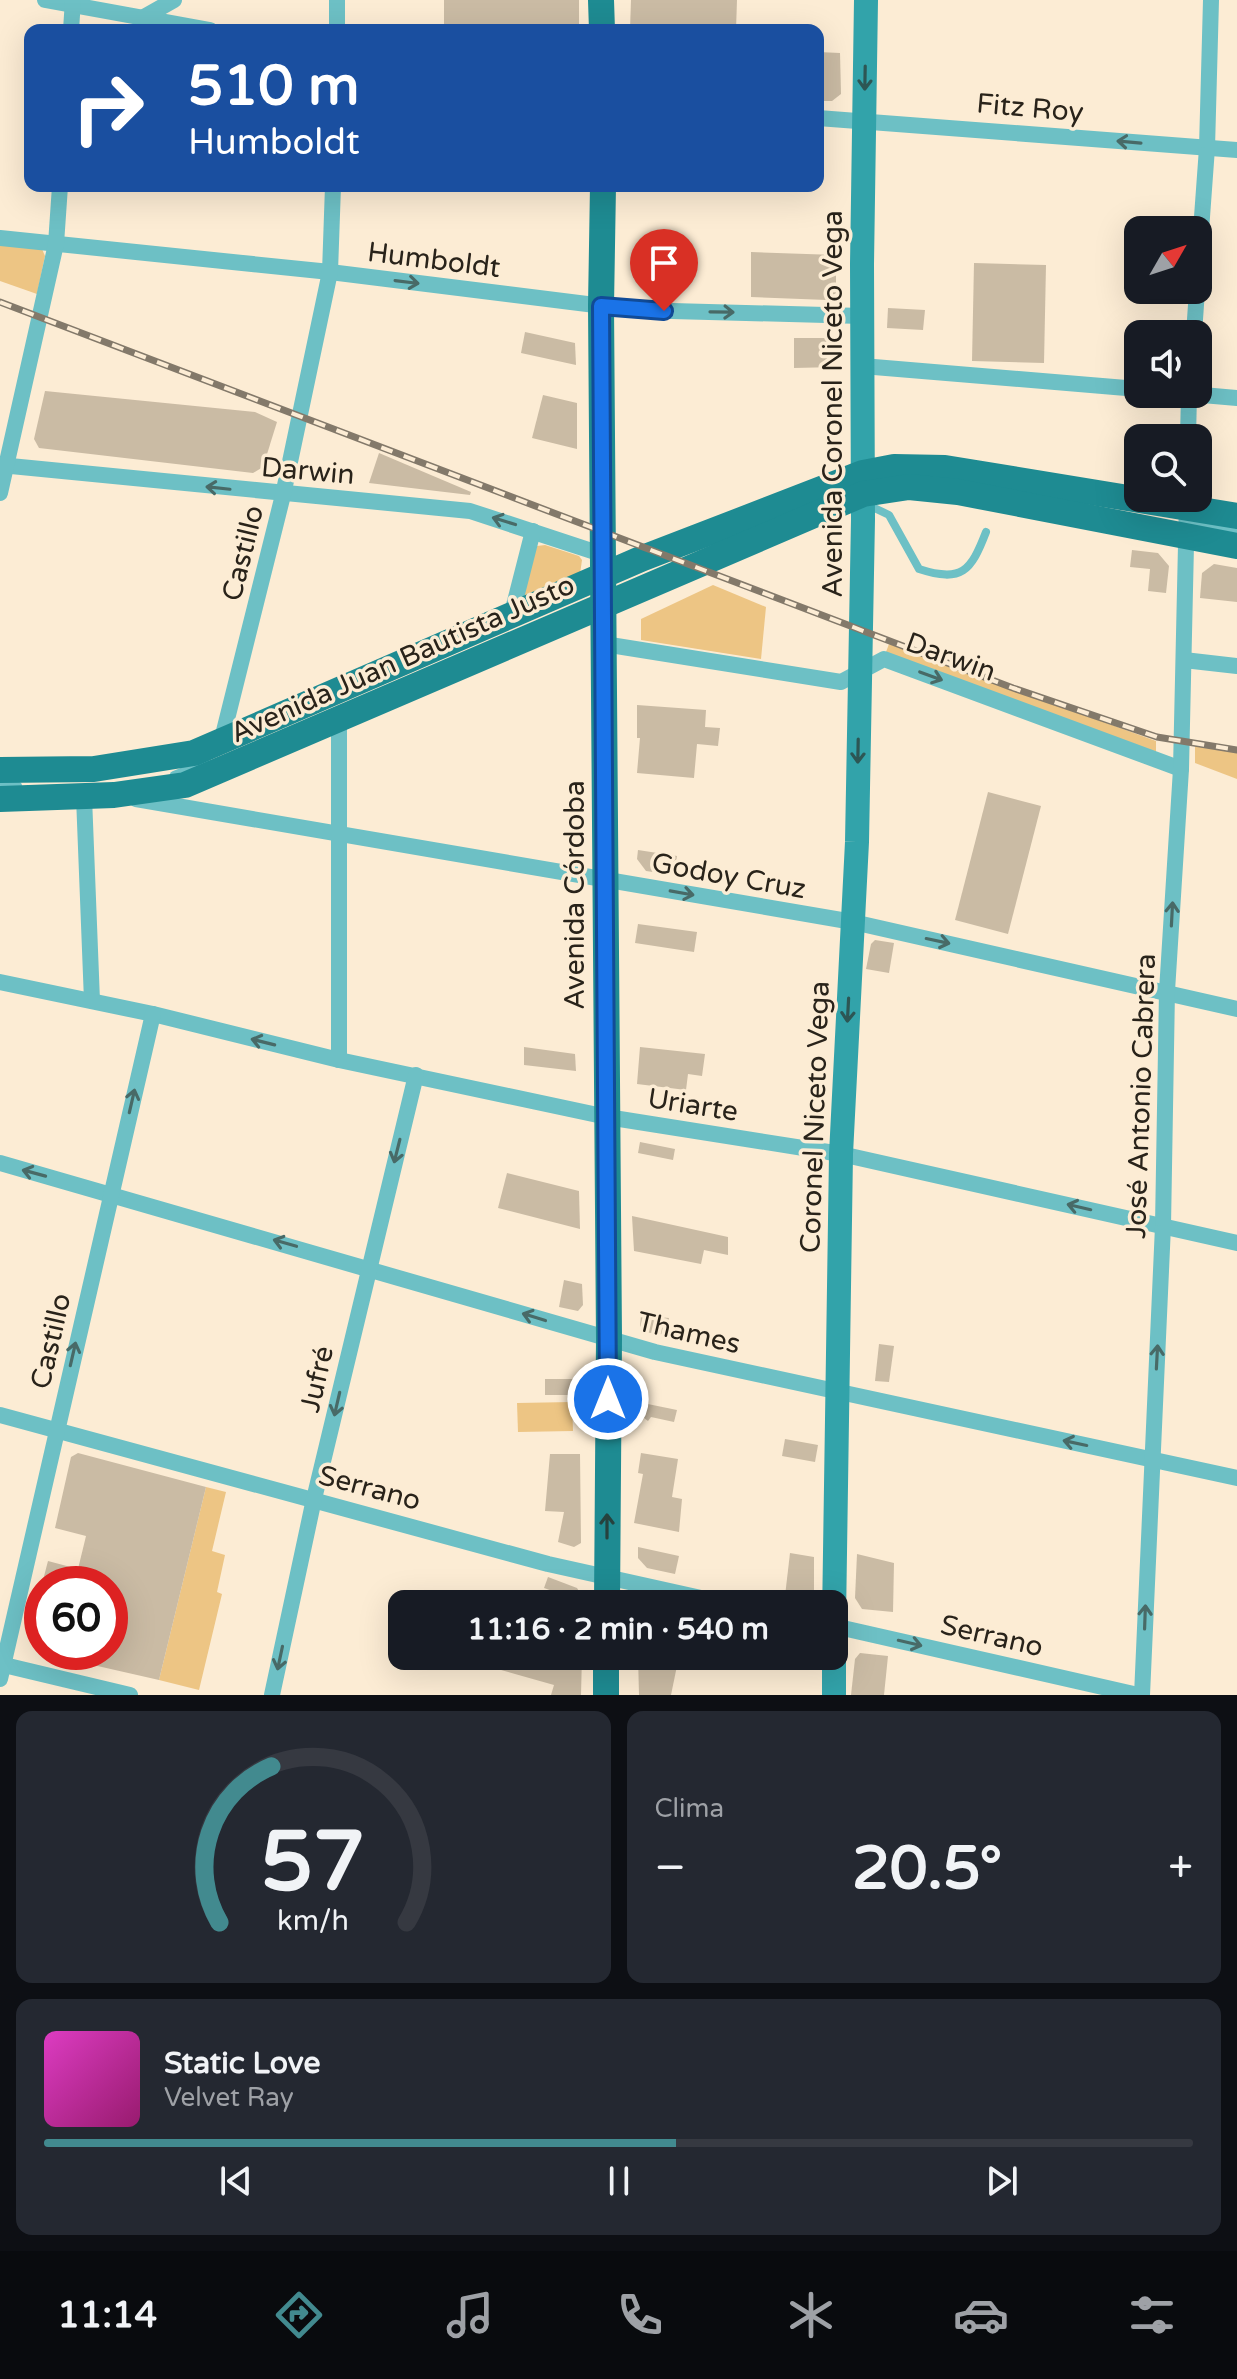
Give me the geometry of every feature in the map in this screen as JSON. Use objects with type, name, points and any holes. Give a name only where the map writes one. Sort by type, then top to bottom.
[{"type":"main road","points":[[601,0],[602,24]]},
{"type":"main road","name":"Avenida Córdoba","points":[[603,192],[601,306],[609,1339],[607,1590]]},
{"type":"main road","name":"Avenida Juan Bautista Justo","points":[[0,770],[94,769],[142,764],[227,746],[604,584],[863,489],[894,467],[945,468],[1184,516],[1237,516]]},
{"type":"main road","name":"Avenida Juan Bautista Justo","points":[[1184,516],[1237,546]]},
{"type":"main road","name":"Avenida Juan Bautista Justo","points":[[11,792],[100,792],[185,785],[339,721],[604,584]]},
{"type":"main road","points":[[606,1670],[606,1695]]},
{"type":"street","points":[[45,0],[73,2],[180,24]]},
{"type":"street","points":[[144,17],[174,0]]},
{"type":"street","points":[[337,0],[337,24]]},
{"type":"street","name":"Avenida Coronel Niceto Vega","points":[[861,616],[866,0]]},
{"type":"street","points":[[1202,216],[1211,0]]},
{"type":"street","points":[[71,24],[73,2]]},
{"type":"street","name":"Fitz Roy","points":[[824,118],[1237,150]]},
{"type":"street","points":[[0,493],[3,465],[56,244],[60,192]]},
{"type":"street","name":"Castillo","points":[[227,746],[330,272],[333,192]]},
{"type":"street","name":"Humboldt","points":[[0,238],[330,272],[601,306],[862,316]]},
{"type":"street","points":[[862,366],[1124,388]]},
{"type":"street","points":[[1212,396],[1237,398]]},
{"type":"street","name":"Darwin","points":[[3,465],[283,495],[470,511],[533,531],[604,584]]},
{"type":"street","name":"José Antonio Cabrera","points":[[1140,1695],[1163,1226],[1167,991],[1181,769],[1184,516]]},
{"type":"street","points":[[510,622],[533,531]]},
{"type":"street","name":"Coronel Niceto Vega","points":[[834,1590],[841,1154],[853,922],[861,616]]},
{"type":"street","name":"Darwin","points":[[604,644],[841,682],[884,659],[1181,769]]},
{"type":"street","points":[[1184,660],[1237,666]]},
{"type":"street","points":[[339,721],[339,1060]]},
{"type":"street","points":[[92,1001],[100,792]]},
{"type":"street","name":"Godoy Cruz","points":[[100,792],[853,922],[1237,1009]]},
{"type":"street","name":"Uriarte","points":[[0,982],[153,1014],[339,1060],[607,1117],[841,1154],[1237,1243]]},
{"type":"street","name":"Castillo","points":[[1,1670],[153,1014]]},
{"type":"street","name":"Jufré","points":[[272,1695],[314,1499],[416,1075]]},
{"type":"street","name":"Thames","points":[[0,1163],[369,1267],[609,1339],[1237,1478]]},
{"type":"street","name":"Serrano","points":[[0,1415],[314,1499],[601,1590]]},
{"type":"street","name":"Serrano","points":[[848,1629],[1140,1695]]},
{"type":"street","points":[[1,1670],[130,1695]]},
{"type":"street","points":[[834,1670],[834,1695]]},
{"type":"lane","points":[[630,582],[890,478],[933,477],[993,487]]},
{"type":"lane","points":[[863,489],[889,515],[919,569],[944,577],[966,571],[986,532]]},
{"type":"lane","points":[[1184,516],[1237,530]]},
{"type":"lane","points":[[510,622],[567,603]]},
{"type":"lane","points":[[100,792],[166,777],[227,746]]},
{"type":"lane","points":[[0,785],[11,792]]},
{"type":"shaded area","points":[[0,242],[42,249],[45,256],[37,294],[0,281]]},
{"type":"shaded area","points":[[545,545],[579,556],[582,560],[580,574],[527,598],[521,595],[537,546]]},
{"type":"shaded area","points":[[713,585],[766,607],[761,659],[641,640],[641,619]]},
{"type":"shaded area","points":[[889,644],[1156,741],[1156,752],[886,652]]},
{"type":"shaded area","points":[[1195,745],[1237,753],[1237,779],[1195,763]]},
{"type":"shaded area","points":[[572,1402],[573,1431],[518,1432],[517,1403]]},
{"type":"shaded area","points":[[206,1487],[226,1492],[212,1551],[225,1555],[217,1592],[222,1594],[199,1690],[159,1680]]},
{"type":"building","points":[[444,0],[579,0],[579,24],[444,24]]},
{"type":"building","points":[[631,0],[737,0],[736,24],[630,24]]},
{"type":"building","points":[[824,52],[840,53],[841,94],[832,101],[824,101]]},
{"type":"building","points":[[751,252],[836,255],[836,293],[827,300],[751,297]]},
{"type":"building","points":[[634,260],[684,264],[682,280],[633,278]]},
{"type":"building","points":[[974,263],[1046,265],[1044,363],[972,361]]},
{"type":"building","points":[[888,308],[925,310],[923,330],[887,328]]},
{"type":"building","points":[[525,332],[575,343],[576,365],[521,353]]},
{"type":"building","points":[[794,338],[828,338],[836,347],[836,367],[794,368]]},
{"type":"building","points":[[45,391],[255,412],[277,422],[263,467],[253,473],[39,448],[34,439]]},
{"type":"building","points":[[543,395],[577,403],[577,449],[532,438]]},
{"type":"building","points":[[379,453],[471,492],[470,495],[369,483]]},
{"type":"building","points":[[1132,550],[1158,553],[1169,566],[1166,593],[1148,591],[1150,569],[1130,567]]},
{"type":"building","points":[[1214,564],[1237,568],[1237,602],[1200,598],[1202,573]]},
{"type":"building","points":[[637,705],[706,710],[705,727],[720,728],[718,746],[697,744],[694,778],[637,773],[640,738],[637,738]]},
{"type":"building","points":[[988,792],[1041,806],[1008,934],[955,920]]},
{"type":"building","points":[[638,850],[677,856],[674,875],[646,871],[637,859]]},
{"type":"building","points":[[638,924],[697,932],[694,952],[635,943]]},
{"type":"building","points":[[875,940],[894,943],[889,973],[866,969],[871,944]]},
{"type":"building","points":[[524,1047],[575,1054],[576,1071],[524,1065]]},
{"type":"building","points":[[640,1047],[705,1054],[702,1076],[688,1074],[686,1090],[637,1084]]},
{"type":"building","points":[[640,1142],[675,1149],[673,1160],[638,1153]]},
{"type":"building","points":[[507,1173],[579,1191],[580,1229],[498,1208]]},
{"type":"building","points":[[632,1216],[728,1237],[728,1255],[704,1250],[701,1264],[634,1251]]},
{"type":"building","points":[[564,1280],[582,1284],[583,1305],[578,1311],[559,1307]]},
{"type":"building","points":[[641,1315],[669,1318],[667,1335],[644,1332],[640,1326]]},
{"type":"building","points":[[879,1344],[894,1346],[889,1382],[875,1381]]},
{"type":"building","points":[[545,1379],[580,1379],[580,1395],[545,1395]]},
{"type":"building","points":[[638,1402],[677,1410],[674,1422],[651,1417],[648,1421],[639,1414]]},
{"type":"building","points":[[785,1439],[818,1445],[815,1462],[782,1456]]},
{"type":"building","points":[[78,1453],[206,1487],[159,1680],[115,1670],[128,1670],[128,1566],[79,1566],[86,1536],[55,1528],[71,1457]]},
{"type":"building","points":[[641,1453],[678,1459],[672,1497],[682,1499],[679,1532],[634,1523],[643,1474],[638,1473]]},
{"type":"building","points":[[550,1454],[580,1454],[581,1543],[574,1547],[558,1542],[564,1512],[545,1511]]},
{"type":"building","points":[[638,1547],[679,1556],[675,1574],[647,1568],[638,1558]]},
{"type":"building","points":[[790,1553],[814,1557],[814,1590],[786,1590]]},
{"type":"building","points":[[857,1554],[894,1563],[893,1612],[862,1609],[855,1598]]},
{"type":"building","points":[[48,1561],[67,1566],[47,1566]]},
{"type":"building","points":[[548,1577],[578,1590],[550,1590],[544,1588]]},
{"type":"building","points":[[860,1653],[888,1656],[884,1695],[851,1695],[855,1659]]},
{"type":"building","points":[[501,1670],[582,1670],[581,1695],[551,1695],[554,1685]]},
{"type":"building","points":[[638,1670],[676,1670],[671,1695],[639,1695]]},
{"type":"railway","points":[[0,302],[1013,688],[1157,737],[1237,750]]},
{"type":"route","points":[[608,1399],[601,306],[664,311]]}]
